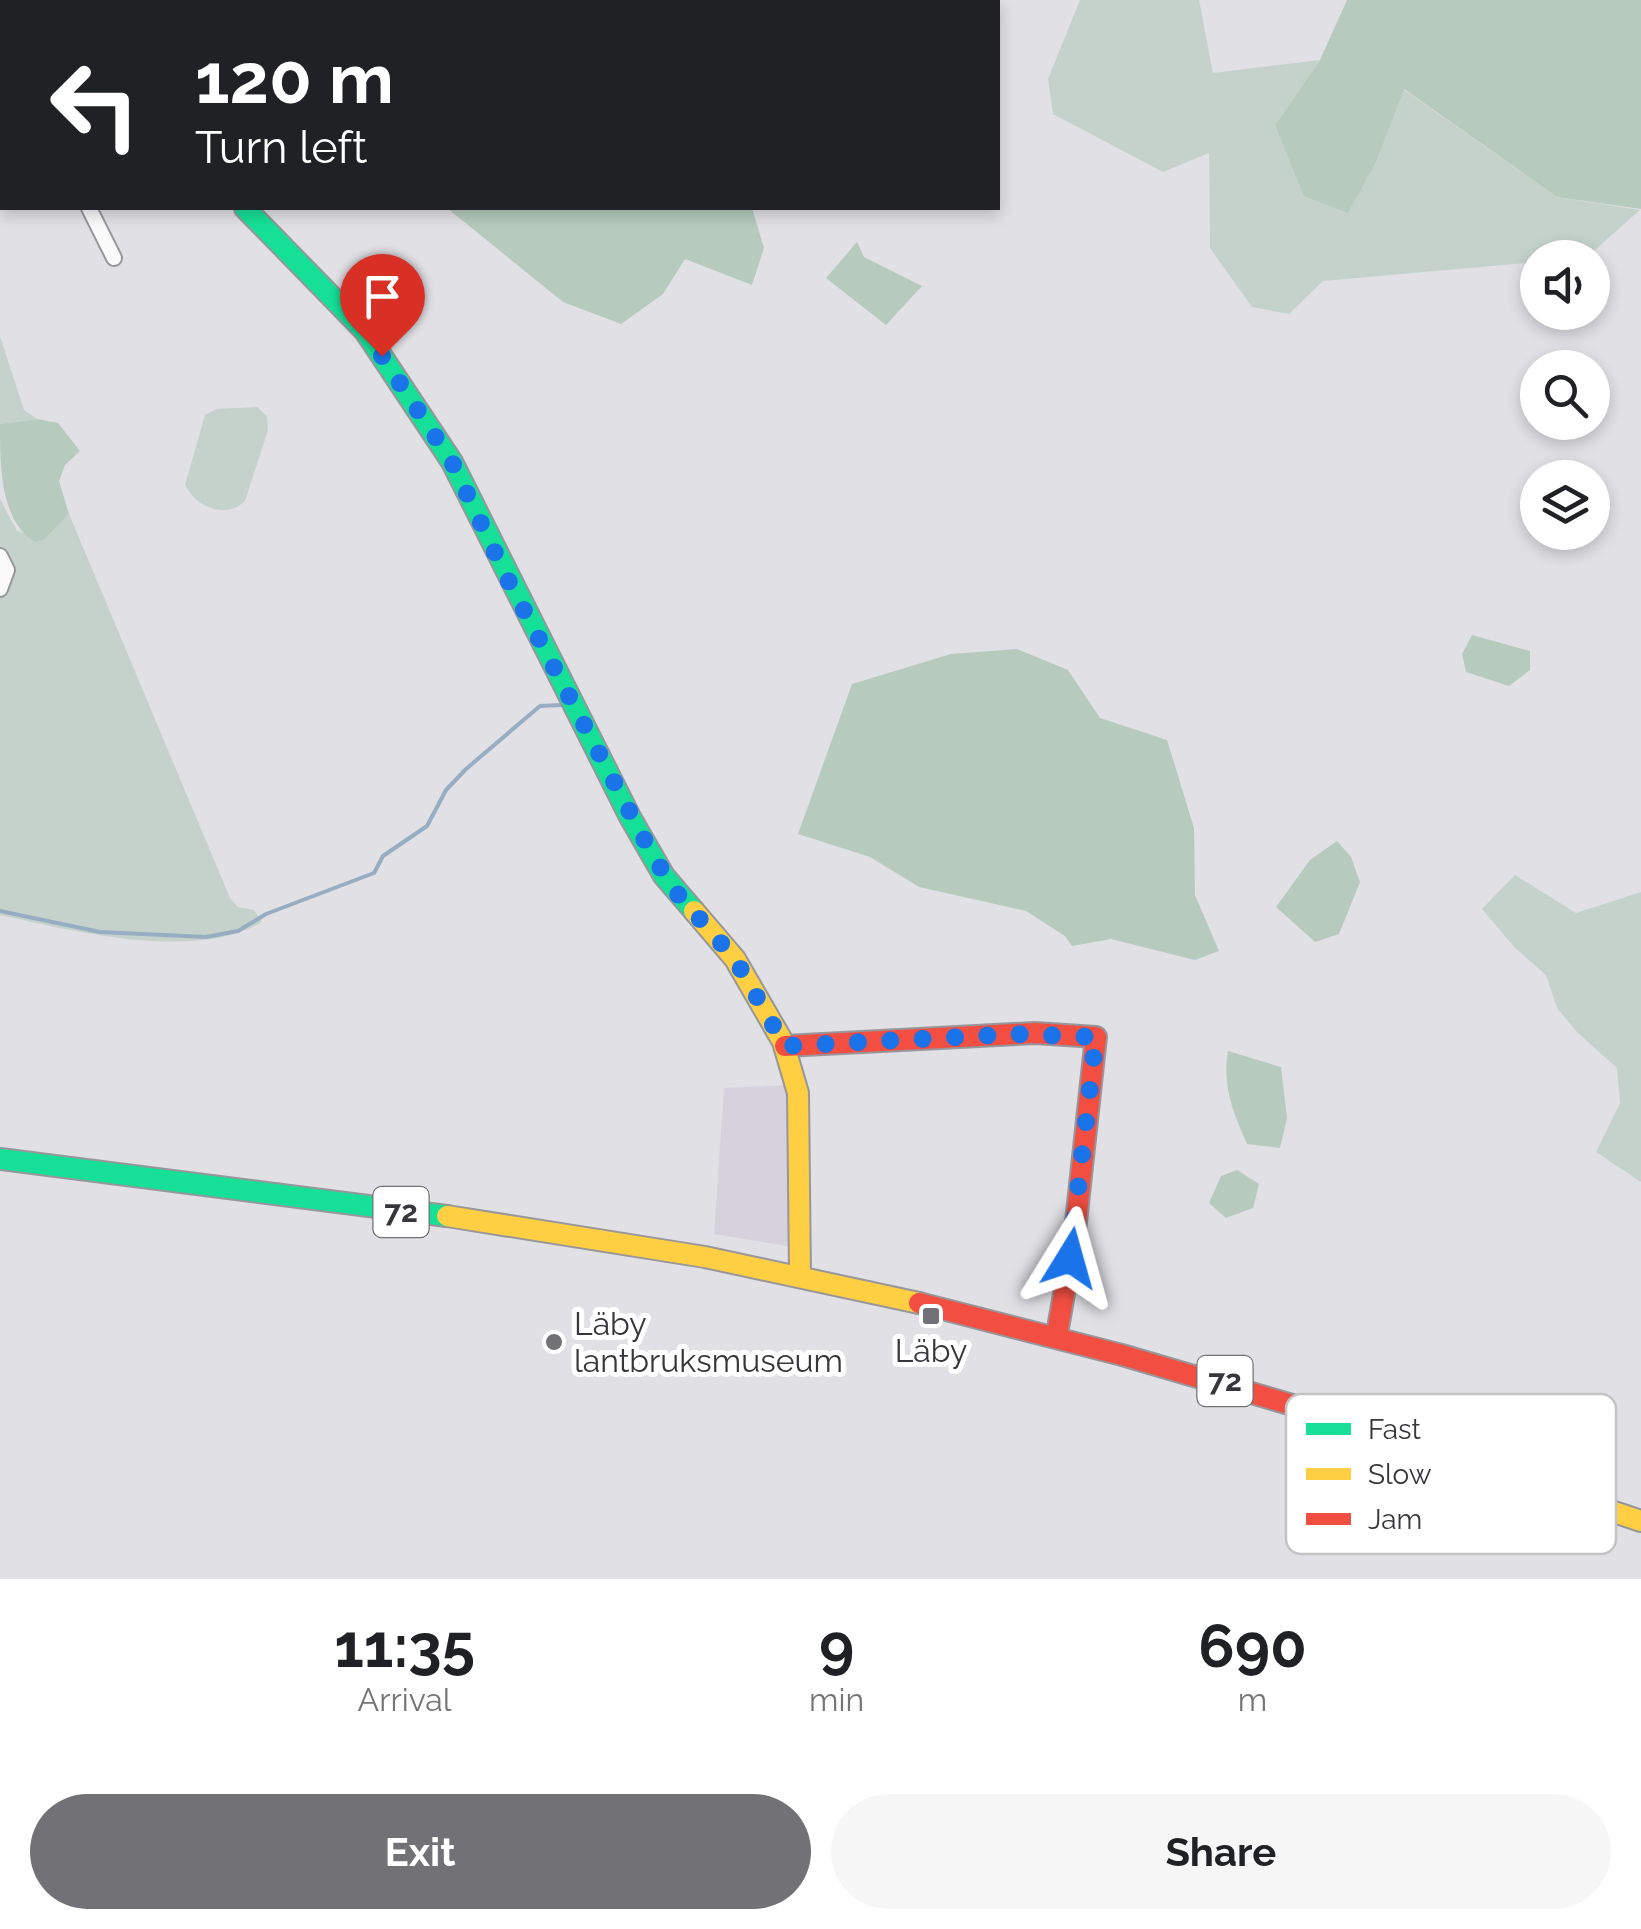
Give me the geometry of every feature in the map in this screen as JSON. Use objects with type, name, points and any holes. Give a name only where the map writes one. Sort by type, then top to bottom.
[{"type":"street","points":[[89,210],[114,258]]},
{"type":"street","points":[[248,210],[342,303],[452,462],[630,817],[664,876],[735,959],[785,1046],[798,1092],[800,1276]]},
{"type":"street","points":[[0,556],[7,570],[0,589]]},
{"type":"street","points":[[785,1046],[1015,1034],[1096,1037],[1075,1231],[1058,1334]]},
{"type":"street","name":"72","points":[[0,1159],[555,1234],[800,1276],[1058,1334],[1286,1402]]},
{"type":"street","name":"72","points":[[1616,1512],[1641,1521]]},
{"type":"shaded area","points":[[1080,0],[1199,0],[1213,73],[1320,60],[1275,125],[1377,160],[1403,89],[1557,197],[1640,210],[1606,240],[1520,240],[1520,264],[1323,281],[1289,314],[1252,307],[1210,248],[1209,153],[1163,172],[1053,114],[1048,79]]},
{"type":"shaded area","points":[[0,336],[24,410],[37,419],[0,424]]},
{"type":"shaded area","points":[[257,407],[267,416],[268,430],[245,501],[229,510],[204,505],[185,485],[205,415],[216,409]]},
{"type":"shaded area","points":[[0,499],[17,531],[45,539],[69,514],[230,898],[238,907],[254,910],[262,922],[234,934],[168,942],[97,935],[0,915]]},
{"type":"shaded area","points":[[1515,875],[1576,913],[1641,892],[1641,1182],[1596,1152],[1620,1103],[1617,1068],[1577,1032],[1557,1008],[1546,975],[1515,948],[1482,909]]},
{"type":"shaded area","points":[[792,1085],[793,1247],[714,1234],[724,1088]]},
{"type":"green space","points":[[1347,0],[1641,0],[1641,209],[1557,197],[1404,89],[1377,160],[1348,213],[1304,196],[1275,125],[1320,60]]},
{"type":"green space","points":[[449,210],[753,210],[764,248],[752,285],[685,259],[663,294],[621,324],[563,302]]},
{"type":"green space","points":[[857,242],[864,257],[922,286],[886,325],[826,278]]},
{"type":"green space","points":[[37,419],[58,423],[80,451],[65,465],[59,481],[69,514],[45,539],[35,542],[15,520],[4,490],[0,424]]},
{"type":"green space","points":[[1472,635],[1530,651],[1530,670],[1509,686],[1466,672],[1462,654]]},
{"type":"green space","points":[[1017,649],[1068,670],[1100,718],[1167,740],[1194,828],[1195,895],[1219,951],[1195,960],[1111,939],[1072,946],[1065,936],[1026,911],[919,887],[870,857],[798,834],[852,684],[951,654]]},
{"type":"green space","points":[[1337,841],[1351,857],[1360,882],[1339,934],[1315,942],[1276,907],[1310,860]]},
{"type":"green space","points":[[1228,1051],[1281,1067],[1287,1118],[1280,1148],[1247,1144],[1228,1087]]},
{"type":"green space","points":[[1237,1170],[1259,1184],[1253,1208],[1226,1218],[1209,1203],[1221,1176]]},
{"type":"waterway","points":[[0,911],[100,932],[206,937],[238,931],[266,914],[374,873],[383,856],[427,826],[446,790],[466,769],[540,706],[561,705]]},
{"type":"traffic: fast","points":[[247,210],[365,331],[452,462],[630,817],[664,876],[694,911]]},
{"type":"traffic: fast","points":[[0,1159],[447,1216]]},
{"type":"traffic: slow","points":[[694,911],[735,959],[783,1042],[798,1093],[800,1276]]},
{"type":"traffic: slow","points":[[447,1216],[705,1257],[919,1303]]},
{"type":"traffic: slow","points":[[1616,1513],[1641,1521]]},
{"type":"traffic: jam","points":[[785,1046],[1035,1033],[1096,1037],[1075,1231],[1057,1334]]},
{"type":"traffic: jam","points":[[919,1303],[1122,1355],[1286,1403]]},
{"type":"place","name":"Läby","points":[[931,1316]]},
{"type":"place","name":"Läby lantbruksmuseum","points":[[554,1342]]},
{"type":"route","points":[[382,356],[452,462],[506,576],[664,876],[735,959],[785,1046],[800,1041],[1034,1033],[1096,1037],[1070,1258]]}]
